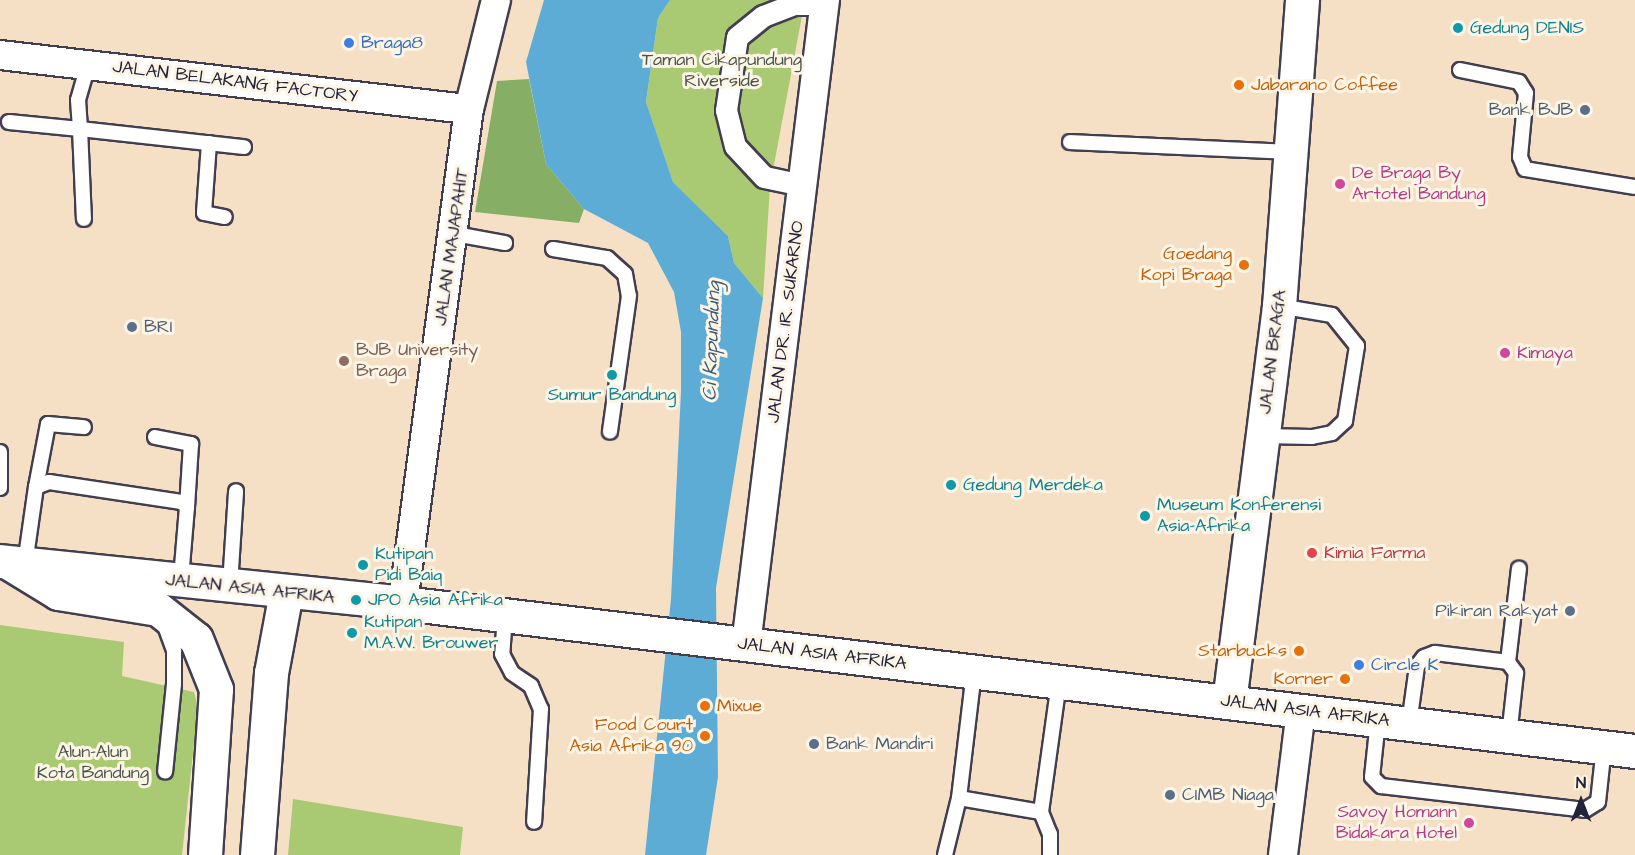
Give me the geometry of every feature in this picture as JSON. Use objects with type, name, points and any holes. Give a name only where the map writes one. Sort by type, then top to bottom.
[{"type":"main road","name":"JALAN BRAGA","points":[[1229,702],[1279,306],[1302,0]]},
{"type":"main road","name":"JALAN ASIA AFRIKA","points":[[11,563],[403,603],[1229,702],[1301,711],[1387,731],[1509,736],[1613,758]]},
{"type":"main road","name":"JALAN ASIA AFRIKA","points":[[11,563],[58,593],[158,609]]},
{"type":"main road","points":[[256,855],[271,673],[286,592]]},
{"type":"main road","points":[[158,609],[196,639],[216,689],[205,855]]},
{"type":"street","name":"JALAN MAJAPAHIT","points":[[403,603],[470,109],[496,0]]},
{"type":"street","name":"JALAN DR. IR. SUKARNO","points":[[746,645],[824,2]]},
{"type":"street","points":[[802,185],[764,177],[735,146],[726,110],[737,37],[763,16],[795,4],[824,2]]},
{"type":"street","name":"JALAN BELAKANG FACTORY","points":[[0,55],[470,109]]},
{"type":"street","points":[[1283,855],[1301,711]]},
{"type":"lane","points":[[84,219],[78,100],[88,64]]},
{"type":"lane","points":[[1460,70],[1519,82],[1526,93],[1520,157],[1525,169],[1635,187]]},
{"type":"lane","points":[[9,122],[244,147]]},
{"type":"lane","points":[[1070,142],[1292,152]]},
{"type":"lane","points":[[209,143],[204,213],[225,217]]},
{"type":"lane","points":[[454,234],[505,243]]},
{"type":"lane","points":[[553,249],[607,258],[625,274],[629,296],[610,432]]},
{"type":"lane","points":[[1263,436],[1312,437],[1332,433],[1345,421],[1357,346],[1332,315],[1279,306]]},
{"type":"lane","points":[[11,563],[36,487],[48,424],[84,427]]},
{"type":"lane","points":[[155,437],[191,444],[180,582]]},
{"type":"lane","points":[[0,452],[0,488]]},
{"type":"lane","points":[[36,487],[49,482],[174,498],[187,507]]},
{"type":"lane","points":[[230,587],[236,491]]},
{"type":"lane","points":[[1508,662],[1519,569]]},
{"type":"lane","points":[[158,609],[174,651],[165,772]]},
{"type":"lane","points":[[505,615],[502,654],[512,673],[531,686],[541,709],[534,822]]},
{"type":"lane","points":[[1509,736],[1516,672],[1508,662],[1435,653],[1424,657],[1417,666],[1387,731],[1372,777],[1381,786],[1585,810],[1598,802],[1613,758]]},
{"type":"lane","points":[[945,855],[959,798],[974,672]]},
{"type":"lane","points":[[1050,855],[1050,834],[1041,812],[1059,682]]},
{"type":"lane","points":[[959,798],[1041,812]]},
{"type":"green space","name":"Taman Cikapundung Riverside","points":[[670,0],[805,0],[770,186],[763,298],[734,263],[728,236],[673,182],[646,102],[658,18]]},
{"type":"green space","points":[[529,79],[546,164],[584,209],[579,223],[475,212],[497,81]]},
{"type":"green space","name":"Alun-Alun Kota Bandung","points":[[0,625],[124,642],[122,676],[194,692],[198,707],[182,855],[0,855]]},
{"type":"green space","points":[[293,799],[463,827],[460,855],[288,855]]},
{"type":"water","name":"Ci Kapundung","points":[[544,0],[670,0],[658,18],[646,102],[673,182],[728,236],[734,263],[763,298],[716,588],[718,777],[706,855],[645,855],[671,599],[681,391],[681,332],[674,292],[648,243],[584,209],[546,164],[526,62]]},
{"type":"place","name":"Gedung DENIS","points":[[1458,28]]},
{"type":"place","name":"Braga8","points":[[349,43]]},
{"type":"place","name":"Jabarano Coffee","points":[[1239,85]]},
{"type":"place","name":"Bank BJB","points":[[1585,110]]},
{"type":"place","name":"De Braga By Artotel Bandung","points":[[1340,184]]},
{"type":"place","name":"Goedang Kopi Braga","points":[[1244,265]]},
{"type":"place","name":"BRI","points":[[132,327]]},
{"type":"place","name":"Kimaya","points":[[1505,353]]},
{"type":"place","name":"BJB University Braga","points":[[344,361]]},
{"type":"place","name":"Sumur Bandung","points":[[612,375]]},
{"type":"place","name":"Gedung Merdeka","points":[[951,485]]},
{"type":"place","name":"Museum Konferensi Asia-Afrika","points":[[1145,516]]},
{"type":"place","name":"Kimia Farma","points":[[1312,553]]},
{"type":"place","name":"Kutipan Pidi Baiq","points":[[363,565]]},
{"type":"place","name":"JPO Asia Afrika","points":[[356,600]]},
{"type":"place","name":"Pikiran Rakyat","points":[[1570,611]]},
{"type":"place","name":"Kutipan M.A.W. Brouwer","points":[[352,633]]},
{"type":"place","name":"Starbucks","points":[[1299,651]]},
{"type":"place","name":"Circle K","points":[[1359,665]]},
{"type":"place","name":"Korner","points":[[1345,679]]},
{"type":"place","name":"Mixue","points":[[705,706]]},
{"type":"place","name":"Food Court Asia Afrika 90","points":[[705,736]]},
{"type":"place","name":"Bank Mandiri","points":[[814,744]]},
{"type":"place","name":"CIMB Niaga","points":[[1170,795]]},
{"type":"place","name":"Savoy Homann Bidakara Hotel","points":[[1469,823]]}]
